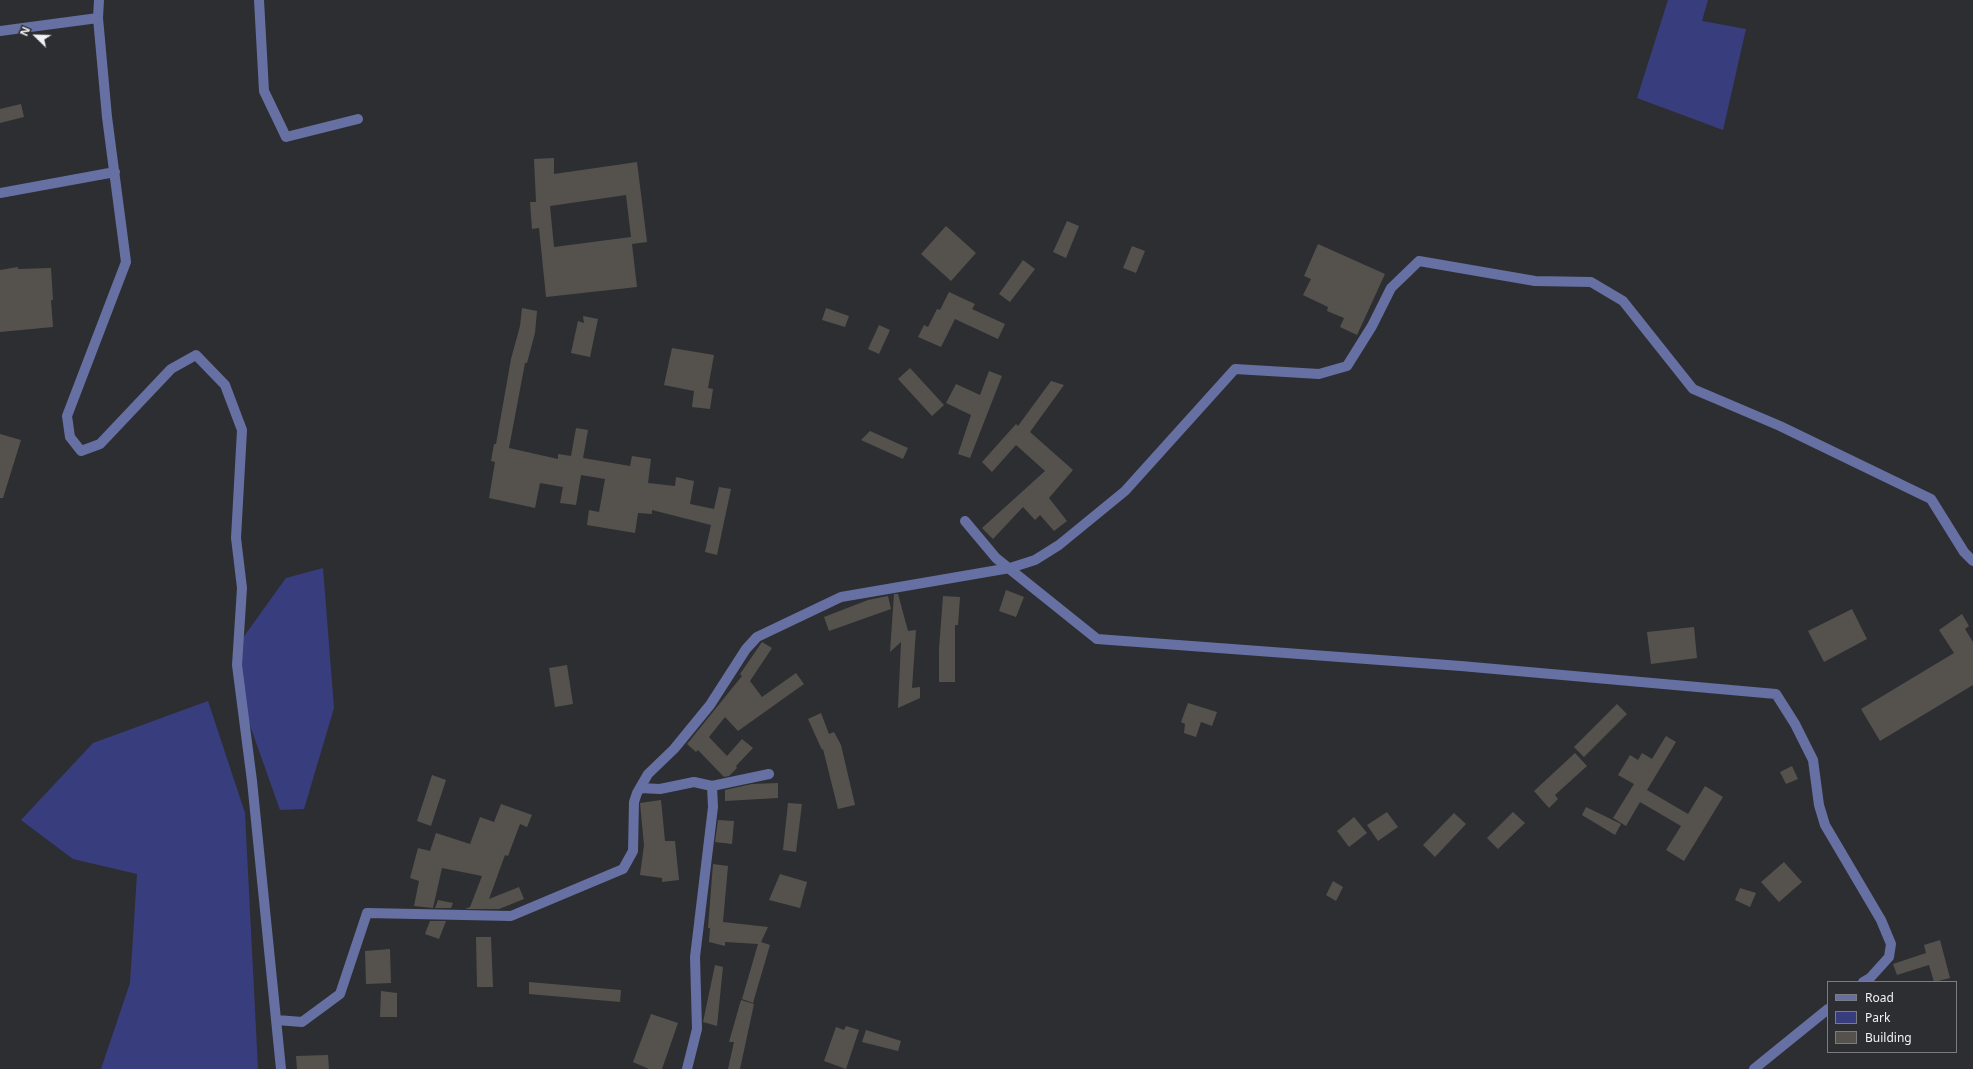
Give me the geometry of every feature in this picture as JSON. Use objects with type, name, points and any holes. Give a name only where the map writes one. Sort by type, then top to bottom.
[{"type":"street","points":[[99,0],[98,18],[114,172],[126,262],[67,416],[70,437],[81,451],[100,444],[171,369],[196,355],[225,385],[242,430],[236,538],[242,588],[236,664],[252,781],[281,1069]]},
{"type":"street","points":[[259,0],[264,91],[286,137],[358,119]]},
{"type":"street","points":[[0,31],[98,18]]},
{"type":"street","points":[[0,193],[114,172]]},
{"type":"street","points":[[277,1020],[302,1022],[340,994],[367,913],[511,916],[623,869],[633,851],[634,802],[648,774],[674,749],[710,705],[746,649],[756,637],[841,597],[1010,568],[1035,560],[1059,545],[1125,491],[1235,369],[1319,374],[1347,366],[1372,326],[1391,288],[1419,261],[1535,281],[1591,282],[1623,301],[1692,389],[1780,426],[1931,499],[1964,552],[1973,561]]},
{"type":"street","points":[[965,520],[996,558],[1097,639],[1461,666],[1776,694],[1796,724],[1813,760],[1818,805],[1825,825],[1881,920],[1891,944],[1889,957],[1870,978],[1865,981]]},
{"type":"street","points":[[640,788],[660,789],[694,782],[712,786],[769,774]]},
{"type":"street","points":[[687,1069],[697,1029],[694,957],[713,807],[712,786]]},
{"type":"street","points":[[1754,1069],[1827,1010]]},
{"type":"green space","points":[[1668,0],[1708,0],[1702,21],[1746,29],[1723,130],[1637,98]]},
{"type":"green space","points":[[323,568],[334,708],[304,809],[280,810],[241,700],[237,646],[286,578]]},
{"type":"green space","points":[[208,701],[245,813],[258,1069],[101,1069],[130,983],[137,874],[73,859],[21,820],[93,743]]},
{"type":"building","points":[[21,104],[24,117],[0,123],[0,109]]},
{"type":"building","points":[[554,158],[554,174],[637,162],[647,242],[632,244],[637,287],[546,297],[539,228],[532,229],[530,202],[536,202],[534,159]],"holes":[[[626,195],[631,237],[554,247],[550,206]]]},
{"type":"building","points":[[1067,221],[1079,226],[1066,258],[1053,252]]},
{"type":"building","points":[[946,226],[976,253],[951,281],[921,254]]},
{"type":"building","points":[[1318,244],[1385,274],[1357,335],[1340,327],[1344,318],[1327,311],[1328,307],[1303,295],[1311,279],[1304,276]]},
{"type":"building","points":[[1132,246],[1145,251],[1136,273],[1123,268]]},
{"type":"building","points":[[1023,260],[1035,269],[1010,302],[999,294]]},
{"type":"building","points":[[18,267],[18,269],[51,268],[53,327],[0,332],[0,270]]},
{"type":"building","points":[[949,292],[975,304],[972,309],[1005,324],[998,339],[955,319],[941,347],[918,337],[924,325],[928,327],[937,309],[940,310]]},
{"type":"building","points":[[522,308],[537,311],[535,333],[527,363],[525,363],[509,448],[558,459],[558,454],[571,456],[576,428],[588,430],[583,458],[630,466],[632,456],[651,459],[648,483],[675,486],[676,477],[694,481],[690,504],[714,509],[719,487],[731,489],[717,555],[705,552],[711,525],[652,510],[652,514],[638,513],[635,533],[587,525],[589,510],[599,512],[605,479],[581,475],[576,505],[560,503],[563,487],[540,483],[535,508],[489,498],[495,462],[491,461],[494,444],[496,444],[511,359],[520,326]]},
{"type":"building","points":[[826,308],[849,316],[845,327],[822,320]]},
{"type":"building","points":[[583,316],[598,319],[590,357],[571,353],[578,321],[584,323]]},
{"type":"building","points":[[879,325],[890,330],[879,354],[868,349]]},
{"type":"building","points":[[672,348],[714,355],[708,388],[713,389],[710,409],[692,407],[694,391],[664,385]]},
{"type":"building","points":[[910,368],[944,405],[932,416],[898,379]]},
{"type":"building","points":[[989,371],[1002,376],[970,458],[958,454],[971,415],[946,403],[956,384],[980,395]]},
{"type":"building","points":[[1051,381],[1064,385],[1030,432],[1073,470],[1049,498],[1067,521],[1054,531],[1040,515],[1035,520],[1023,507],[993,539],[982,528],[1045,471],[1016,445],[992,472],[982,462],[1016,424],[1018,426]]},
{"type":"building","points":[[870,431],[908,448],[903,459],[861,440]]},
{"type":"building","points":[[0,434],[21,440],[3,498],[0,498]]},
{"type":"building","points":[[1006,590],[1024,597],[1016,617],[999,611]]},
{"type":"building","points":[[894,594],[898,594],[908,631],[916,630],[912,688],[920,687],[920,698],[898,708],[901,642],[890,652]]},
{"type":"building","points":[[888,596],[891,609],[829,631],[824,617],[868,600]]},
{"type":"building","points":[[943,596],[960,597],[958,625],[955,625],[955,682],[939,682],[939,649]]},
{"type":"building","points":[[1852,609],[1867,639],[1824,662],[1808,631]]},
{"type":"building","points":[[1962,614],[1969,626],[1965,629],[1973,642],[1973,685],[1880,741],[1861,709],[1954,653],[1939,630]]},
{"type":"building","points":[[1694,627],[1697,658],[1651,664],[1647,632]]},
{"type":"building","points":[[762,642],[772,648],[750,681],[762,697],[796,673],[804,684],[738,731],[725,717],[709,737],[727,756],[742,739],[753,748],[729,776],[724,777],[698,750],[696,752],[687,744],[742,676],[740,674]]},
{"type":"building","points":[[567,665],[573,704],[555,707],[549,668]]},
{"type":"building","points":[[1188,703],[1217,712],[1212,726],[1201,722],[1196,737],[1184,733],[1185,724],[1181,722]]},
{"type":"building","points":[[1617,704],[1627,714],[1584,757],[1574,747]]},
{"type":"building","points":[[821,713],[829,734],[834,732],[841,745],[855,805],[838,809],[823,749],[822,750],[808,719]]},
{"type":"building","points":[[1666,736],[1676,742],[1647,790],[1688,814],[1705,786],[1723,797],[1684,861],[1666,850],[1681,826],[1640,802],[1626,826],[1613,818],[1634,784],[1618,775],[1630,755],[1638,760],[1642,753],[1652,759]]},
{"type":"building","points":[[1575,753],[1587,766],[1555,795],[1558,799],[1549,808],[1534,791]]},
{"type":"building","points":[[1792,766],[1798,779],[1786,784],[1780,772]]},
{"type":"building","points":[[432,775],[446,780],[431,826],[417,821]]},
{"type":"building","points":[[778,783],[778,798],[725,801],[725,790],[752,784]]},
{"type":"building","points":[[661,800],[665,841],[675,841],[679,880],[662,882],[662,878],[640,875],[644,845],[640,803]]},
{"type":"building","points":[[788,803],[802,804],[796,852],[783,850]]},
{"type":"building","points":[[501,804],[532,815],[527,827],[520,824],[508,856],[505,855],[489,899],[519,887],[524,899],[499,909],[465,909],[470,907],[482,876],[442,868],[433,908],[414,906],[419,881],[410,878],[418,848],[430,851],[436,833],[470,844],[480,817],[494,822]]},
{"type":"building","points":[[1586,807],[1621,824],[1615,835],[1582,815]]},
{"type":"building","points":[[1387,812],[1398,827],[1378,841],[1367,825]]},
{"type":"building","points":[[1513,812],[1525,823],[1498,849],[1487,838]]},
{"type":"building","points":[[1454,813],[1466,824],[1435,857],[1423,845]]},
{"type":"building","points":[[1354,817],[1367,833],[1349,847],[1337,831]]},
{"type":"building","points":[[718,820],[734,821],[732,844],[715,842]]},
{"type":"building","points":[[1784,862],[1802,882],[1779,902],[1761,882]]},
{"type":"building","points":[[713,864],[728,866],[723,922],[768,927],[761,942],[770,945],[753,1003],[742,999],[758,944],[725,942],[725,946],[709,942],[710,928],[708,928]]},
{"type":"building","points":[[780,874],[807,882],[800,908],[769,900]]},
{"type":"building","points":[[1333,881],[1343,887],[1336,901],[1326,895]]},
{"type":"building","points":[[1740,888],[1756,893],[1750,907],[1735,900]]},
{"type":"building","points":[[438,900],[453,903],[451,908],[435,908]]},
{"type":"building","points":[[430,921],[446,921],[439,939],[425,934]]},
{"type":"building","points":[[476,937],[491,937],[493,987],[477,987]]},
{"type":"building","points":[[1940,940],[1950,978],[1934,981],[1929,965],[1897,975],[1893,964],[1926,953],[1924,945]]},
{"type":"building","points":[[390,949],[391,983],[366,984],[365,951]]},
{"type":"building","points":[[715,965],[723,967],[717,1026],[703,1022]]},
{"type":"building","points":[[529,982],[621,990],[620,1002],[529,994]]},
{"type":"building","points":[[381,991],[397,993],[397,1017],[380,1017]]},
{"type":"building","points":[[741,1000],[754,1004],[740,1069],[728,1069],[734,1042],[729,1042]]},
{"type":"building","points":[[651,1014],[678,1023],[662,1069],[649,1069],[633,1062]]},
{"type":"building","points":[[846,1026],[859,1030],[846,1069],[824,1061],[836,1027],[844,1030]]},
{"type":"building","points":[[866,1030],[901,1041],[898,1051],[862,1042]]},
{"type":"building","points":[[328,1055],[329,1069],[297,1069],[296,1056]]}]
